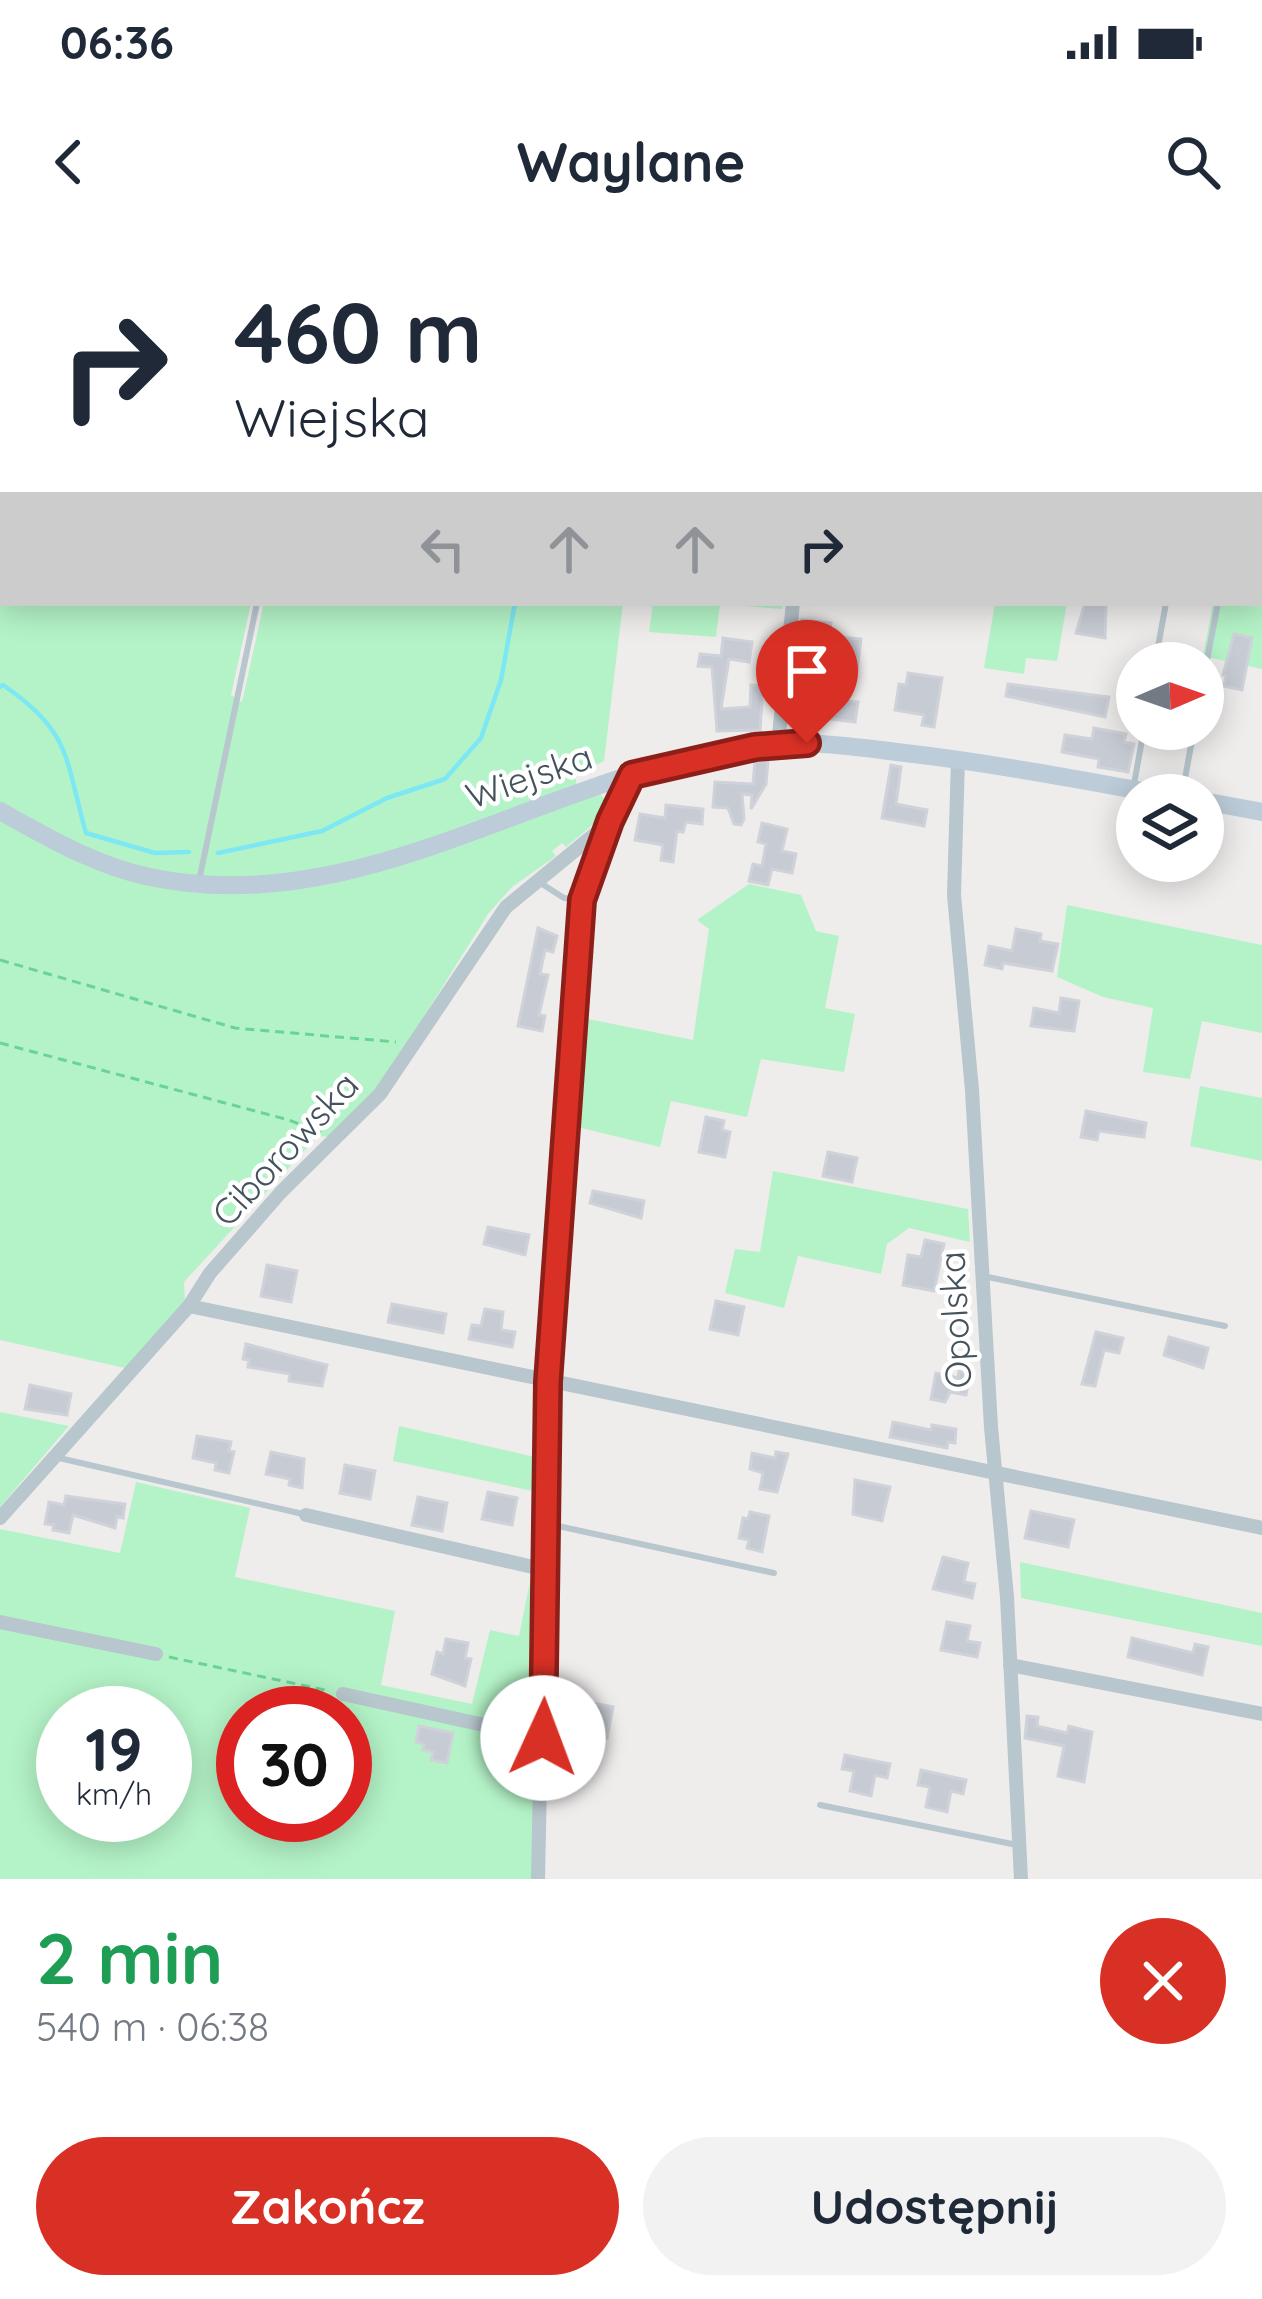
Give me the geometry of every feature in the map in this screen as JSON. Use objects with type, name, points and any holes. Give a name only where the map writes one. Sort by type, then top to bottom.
[{"type":"street","points":[[778,744],[793,606]]},
{"type":"street","name":"Wiejska","points":[[0,811],[112,866],[147,877],[199,884],[264,882],[377,864],[632,775],[778,744],[837,745],[958,759],[1116,786]]},
{"type":"street","name":"Opolska","points":[[958,759],[954,895],[968,1027],[1021,1879]]},
{"type":"street","points":[[538,1879],[548,1382],[582,900],[632,775]]},
{"type":"street","points":[[1224,805],[1262,812]]},
{"type":"street","name":"Ciborowska","points":[[0,1519],[189,1306],[210,1273],[253,1224],[380,1094],[506,907],[610,821]]},
{"type":"street","points":[[189,1306],[1262,1528]]},
{"type":"street","points":[[306,1515],[546,1570]]},
{"type":"street","points":[[0,1622],[156,1654]]},
{"type":"street","points":[[1010,1665],[1262,1714]]},
{"type":"street","points":[[372,1700],[543,1738]]},
{"type":"lane","points":[[199,884],[255,606]]},
{"type":"lane","points":[[1159,642],[1165,606]]},
{"type":"lane","points":[[1210,642],[1217,606]]},
{"type":"lane","points":[[537,879],[548,891],[582,900]]},
{"type":"lane","points":[[983,1276],[1225,1325]]},
{"type":"lane","points":[[54,1456],[306,1515]]},
{"type":"lane","points":[[545,1523],[774,1573]]},
{"type":"lane","points":[[820,1805],[1020,1845]]},
{"type":"path","points":[[0,960],[235,1028],[415,1044]]},
{"type":"path","points":[[0,1043],[289,1120],[334,1141]]},
{"type":"path","points":[[156,1654],[306,1686]]},
{"type":"green space","points":[[0,606],[250,606],[231,695],[242,702],[263,606],[623,606],[604,761],[575,775],[579,798],[601,795],[608,802],[607,813],[566,847],[562,843],[552,851],[556,856],[512,887],[488,914],[378,1086],[331,1137],[318,1136],[184,1282],[185,1301],[125,1368],[0,1340]]},
{"type":"green space","points":[[653,606],[720,606],[716,637],[649,632]]},
{"type":"green space","points":[[994,606],[1066,606],[1057,661],[1026,658],[1024,674],[984,668]]},
{"type":"green space","points":[[1212,606],[1262,606],[1262,669],[1224,661],[1224,642],[1206,642]]},
{"type":"green space","points":[[749,884],[801,895],[816,931],[839,936],[825,1008],[855,1014],[844,1072],[761,1059],[747,1117],[671,1101],[660,1147],[577,1127],[583,1018],[693,1040],[709,929],[697,920]]},
{"type":"green space","points":[[1067,905],[1262,945],[1262,1033],[1202,1021],[1190,1079],[1143,1072],[1153,1008],[1103,997],[1057,977]]},
{"type":"green space","points":[[1200,1086],[1262,1098],[1262,1161],[1190,1146]]},
{"type":"green space","points":[[773,1171],[968,1209],[970,1242],[909,1228],[887,1244],[881,1274],[798,1256],[784,1308],[725,1293],[735,1249],[760,1252]]},
{"type":"green space","points":[[0,1412],[69,1426],[0,1507]]},
{"type":"green space","points":[[399,1426],[535,1457],[533,1491],[393,1461]]},
{"type":"green space","points":[[136,1482],[250,1508],[235,1577],[395,1611],[381,1685],[472,1704],[490,1630],[519,1636],[532,1572],[536,1573],[540,1581],[533,1879],[0,1879],[0,1529],[120,1553]]},
{"type":"green space","points":[[1020,1562],[1262,1613],[1262,1646],[1021,1598]]},
{"type":"building","points":[[1084,606],[1106,606],[1105,638],[1076,633]]},
{"type":"building","points":[[802,620],[831,623],[829,636],[861,639],[856,678],[841,676],[838,700],[858,702],[855,722],[815,717],[818,697],[826,698],[829,672],[797,668]]},
{"type":"building","points":[[1234,634],[1252,638],[1242,690],[1224,686]]},
{"type":"building","points":[[723,638],[752,642],[749,662],[729,659],[721,709],[750,707],[751,685],[763,686],[760,730],[717,731],[712,667],[698,666],[700,654],[721,656]]},
{"type":"building","points":[[908,673],[942,678],[934,727],[922,725],[924,715],[895,710],[899,684],[906,685]]},
{"type":"building","points":[[1008,684],[1109,697],[1105,717],[1006,696]]},
{"type":"building","points":[[1094,728],[1116,732],[1116,750],[1133,750],[1128,772],[1098,767],[1099,759],[1062,752],[1065,735],[1092,739]]},
{"type":"building","points":[[755,761],[768,761],[766,784],[751,809],[752,795],[742,794],[744,819],[741,825],[734,824],[728,808],[713,807],[715,782],[753,784]]},
{"type":"building","points":[[891,765],[901,767],[896,804],[927,810],[924,826],[882,818]]},
{"type":"building","points":[[666,805],[703,809],[702,824],[686,822],[683,832],[677,831],[673,862],[661,860],[663,845],[635,840],[640,814],[665,818]]},
{"type":"building","points":[[762,823],[787,829],[782,851],[796,854],[792,873],[772,869],[768,885],[749,881],[753,864],[762,866],[766,844],[758,842]]},
{"type":"building","points":[[538,928],[557,936],[553,952],[545,950],[540,974],[548,975],[539,1015],[545,1016],[542,1031],[518,1026]]},
{"type":"building","points":[[1016,929],[1041,934],[1040,941],[1058,944],[1052,971],[985,965],[989,946],[1012,951]]},
{"type":"building","points":[[1061,998],[1079,1001],[1074,1031],[1031,1026],[1034,1008],[1059,1013]]},
{"type":"building","points":[[1086,1111],[1146,1123],[1144,1137],[1099,1131],[1097,1140],[1081,1137]]},
{"type":"building","points":[[706,1117],[724,1121],[722,1130],[730,1132],[725,1157],[699,1152]]},
{"type":"building","points":[[828,1152],[857,1158],[852,1182],[823,1176]]},
{"type":"building","points":[[593,1191],[644,1201],[641,1218],[590,1203]]},
{"type":"building","points":[[488,1227],[529,1235],[525,1255],[484,1244]]},
{"type":"building","points":[[925,1240],[944,1244],[934,1291],[903,1285],[908,1255],[921,1257]]},
{"type":"building","points":[[267,1265],[297,1271],[291,1302],[261,1296]]},
{"type":"building","points":[[716,1301],[744,1307],[738,1335],[710,1329]]},
{"type":"building","points":[[392,1304],[446,1314],[443,1333],[388,1322]]},
{"type":"building","points":[[485,1309],[503,1312],[501,1330],[515,1332],[512,1347],[469,1339],[472,1325],[481,1326]]},
{"type":"building","points":[[1096,1332],[1123,1338],[1119,1353],[1104,1350],[1095,1386],[1082,1384]]},
{"type":"building","points":[[1169,1337],[1208,1348],[1203,1368],[1164,1355]]},
{"type":"building","points":[[246,1344],[327,1365],[322,1386],[289,1381],[290,1374],[248,1367],[249,1360],[243,1359]]},
{"type":"building","points":[[959,1371],[970,1373],[966,1395],[950,1392],[945,1402],[931,1399],[936,1373],[958,1378]]},
{"type":"building","points":[[30,1385],[71,1394],[67,1415],[25,1409]]},
{"type":"building","points":[[893,1422],[931,1430],[932,1425],[956,1429],[955,1443],[948,1442],[947,1448],[890,1437]]},
{"type":"building","points":[[197,1436],[231,1442],[229,1451],[234,1452],[229,1473],[215,1470],[216,1463],[193,1458]]},
{"type":"building","points":[[271,1452],[304,1459],[302,1488],[289,1485],[290,1479],[266,1474]]},
{"type":"building","points":[[776,1452],[788,1454],[777,1492],[760,1489],[763,1473],[750,1469],[752,1453],[775,1458]]},
{"type":"building","points":[[345,1465],[375,1471],[370,1499],[340,1493]]},
{"type":"building","points":[[855,1480],[890,1487],[882,1521],[853,1514]]},
{"type":"building","points":[[488,1492],[517,1498],[512,1525],[482,1519]]},
{"type":"building","points":[[66,1496],[125,1504],[123,1518],[117,1516],[115,1528],[73,1515],[69,1533],[53,1530],[54,1525],[45,1524],[49,1502],[64,1505]]},
{"type":"building","points":[[418,1497],[447,1503],[442,1531],[412,1525]]},
{"type":"building","points":[[1031,1511],[1074,1520],[1068,1547],[1025,1538]]},
{"type":"building","points":[[750,1512],[769,1516],[762,1552],[747,1548],[749,1540],[739,1538],[743,1518],[748,1519]]},
{"type":"building","points":[[943,1557],[968,1563],[964,1582],[975,1584],[972,1598],[933,1589]]},
{"type":"building","points":[[947,1622],[970,1626],[967,1641],[980,1643],[977,1657],[941,1650]]},
{"type":"building","points":[[1132,1638],[1193,1653],[1195,1644],[1208,1647],[1202,1675],[1128,1657]]},
{"type":"building","points":[[446,1639],[468,1643],[465,1658],[471,1659],[465,1686],[432,1674]]},
{"type":"building","points":[[593,1703],[613,1707],[607,1738],[579,1736],[582,1722],[589,1723]]},
{"type":"building","points":[[1027,1716],[1038,1717],[1037,1726],[1067,1733],[1069,1726],[1092,1732],[1084,1782],[1058,1776],[1064,1746],[1025,1738]]},
{"type":"building","points":[[419,1726],[453,1733],[447,1763],[431,1760],[433,1752],[416,1742]]},
{"type":"building","points":[[845,1755],[890,1764],[887,1778],[875,1775],[871,1796],[850,1791],[854,1771],[842,1769]]},
{"type":"building","points":[[921,1770],[966,1780],[963,1794],[951,1791],[947,1812],[926,1807],[930,1787],[918,1785]]},
{"type":"waterway","points":[[218,853],[322,831],[387,798],[445,779],[481,738],[501,680],[514,606]]},
{"type":"waterway","points":[[0,687],[26,702],[54,733],[69,766],[86,833],[155,853],[189,852]]},
{"type":"route","points":[[543,1738],[548,1382],[582,900],[632,775],[755,747],[807,743]]}]
